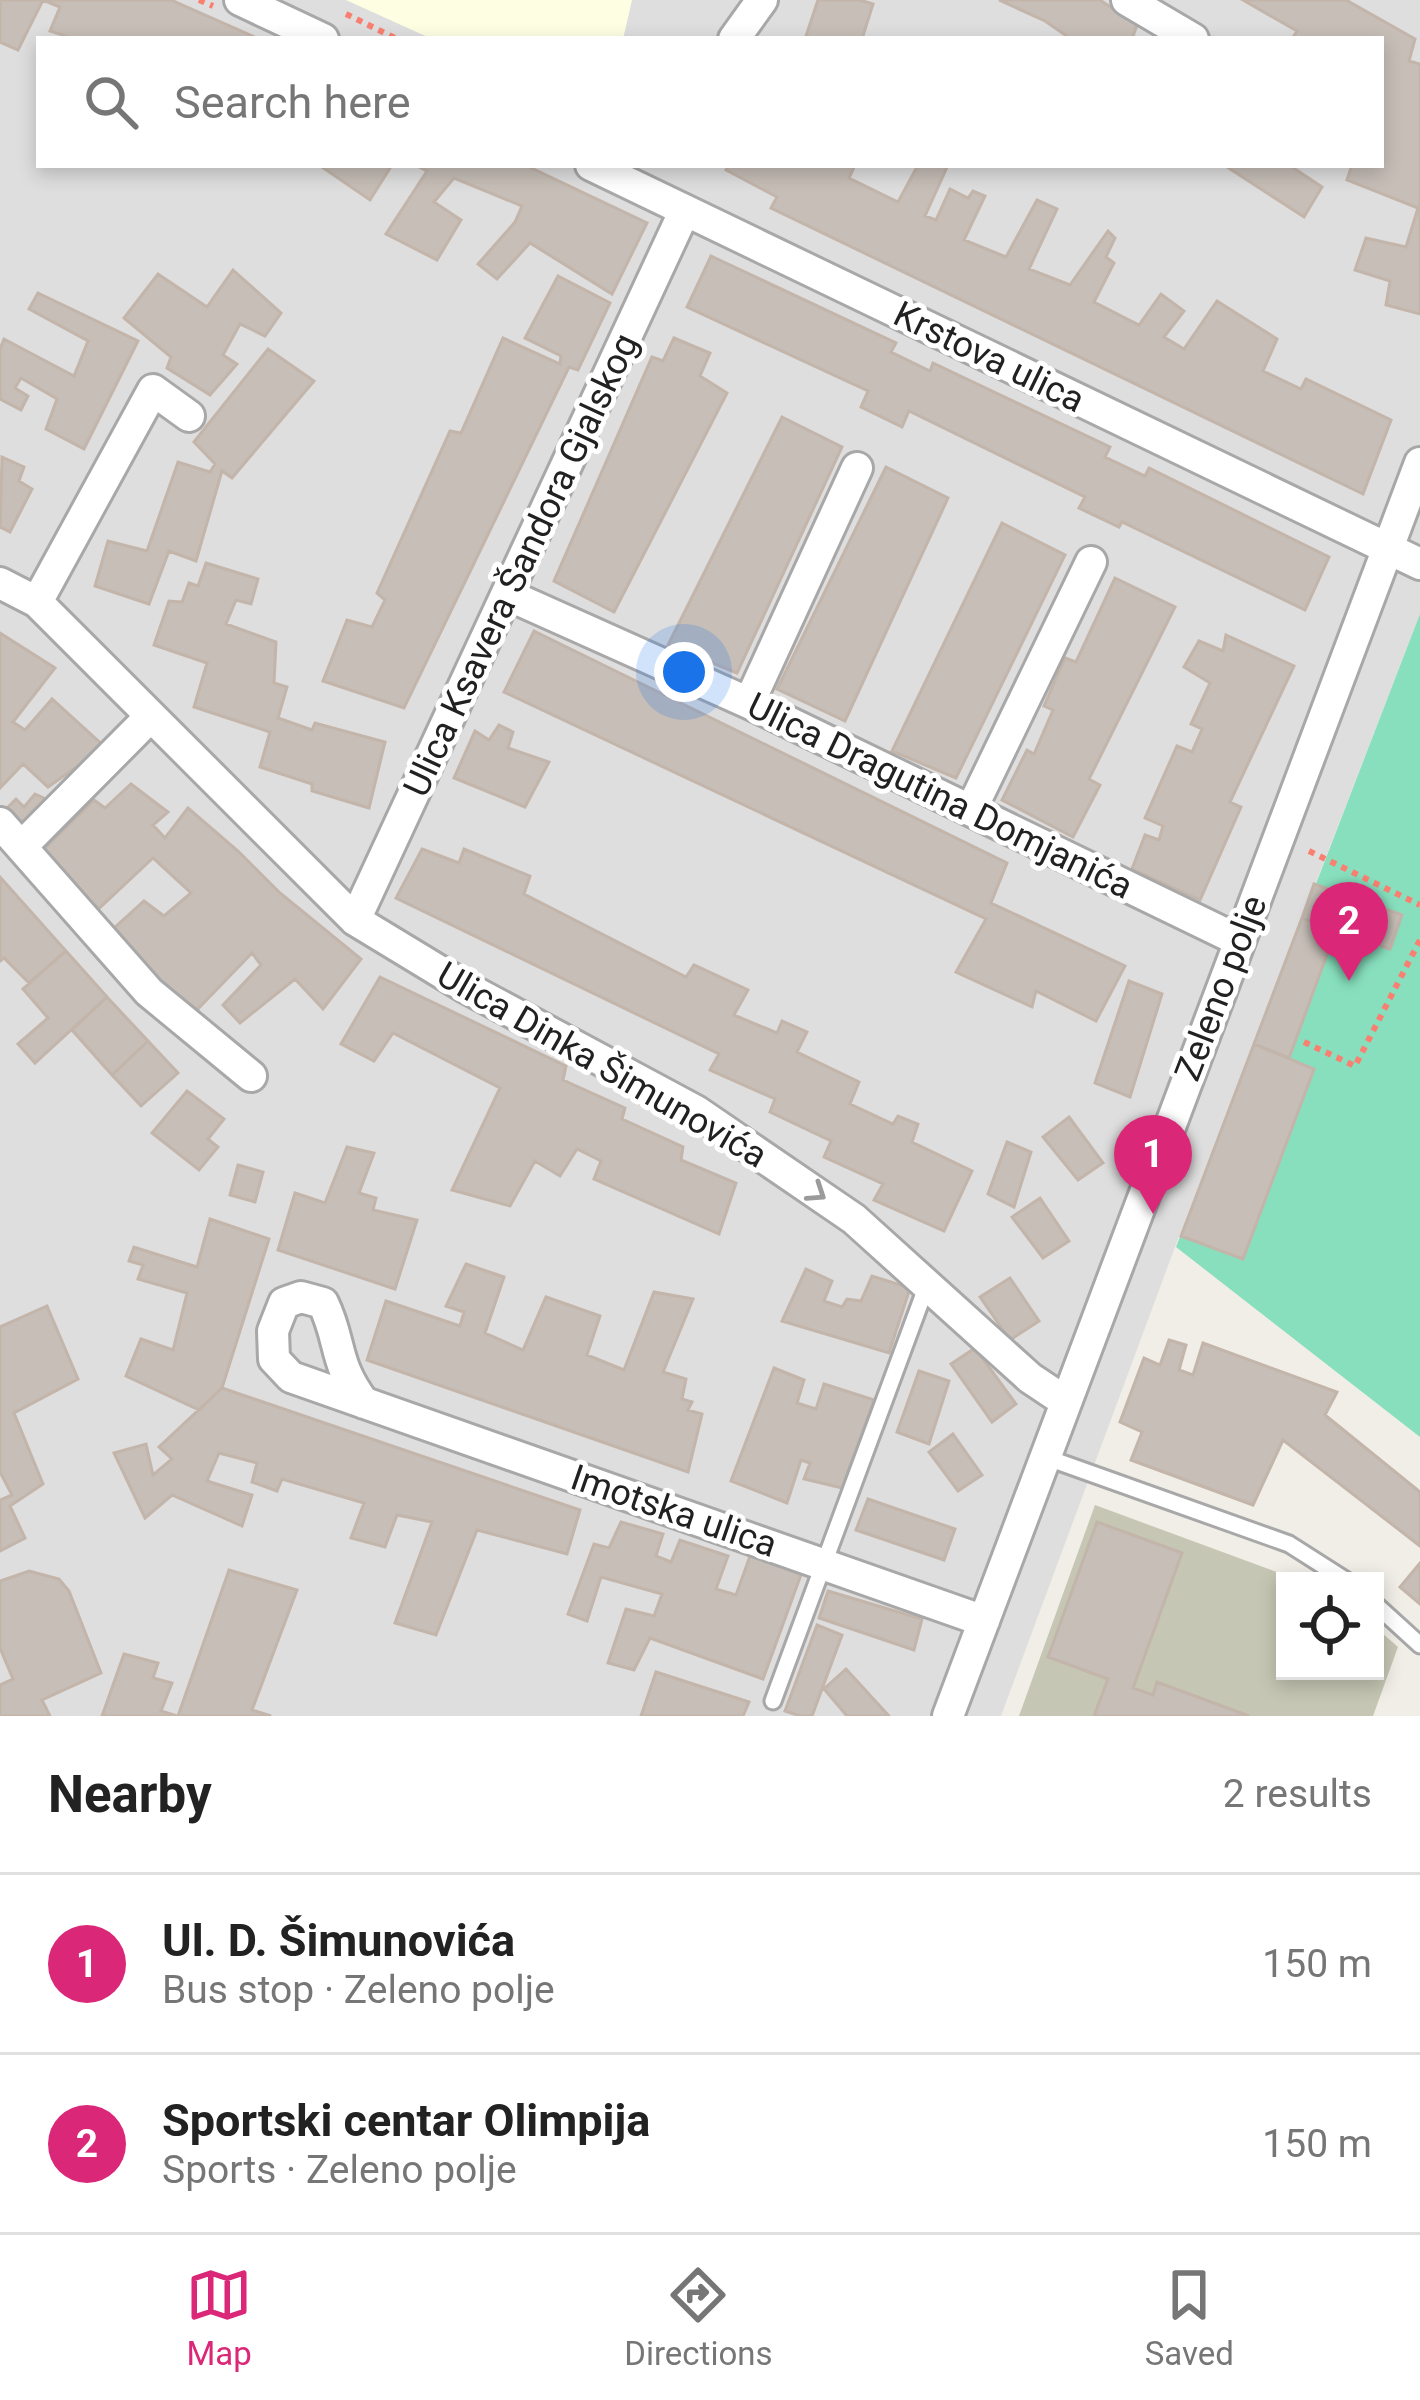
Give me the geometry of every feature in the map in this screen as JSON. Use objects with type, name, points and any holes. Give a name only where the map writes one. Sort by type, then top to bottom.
[{"type":"street","points":[[240,0],[317,36]]},
{"type":"street","points":[[736,36],[762,0]]},
{"type":"street","points":[[1127,0],[1188,36]]},
{"type":"street","name":"Krstova ulica","points":[[604,168],[658,180],[686,210],[1420,564]]},
{"type":"street","name":"Ulica Ksavera Šandora Gjalskog","points":[[355,920],[686,210]]},
{"type":"street","points":[[37,602],[153,390],[189,416]]},
{"type":"street","name":"Zeleno polje","points":[[948,1716],[1420,463]]},
{"type":"street","points":[[749,703],[857,468]]},
{"type":"street","points":[[971,810],[1091,562]]},
{"type":"street","name":"Ulica Dinka Šimunovića","points":[[0,583],[37,602],[355,920],[467,988],[695,1111],[854,1219],[1030,1378],[1066,1402]]},
{"type":"street","name":"Ulica Dragutina Domjanića","points":[[508,595],[749,703],[1238,940]]},
{"type":"street","points":[[22,846],[149,718]]},
{"type":"street","points":[[0,823],[149,992],[250,1076]]},
{"type":"street","name":"Imotska ulica","points":[[364,1402],[984,1621]]},
{"type":"lane","points":[[773,1701],[927,1285]]},
{"type":"lane","points":[[1045,1457],[1289,1544],[1332,1572]]},
{"type":"lane","points":[[1384,1612],[1420,1645]]},
{"type":"path","points":[[336,10],[391,36]]},
{"type":"path","points":[[1310,851],[1420,905]]},
{"type":"path","points":[[1304,1042],[1354,1066],[1416,963],[1420,940]]},
{"type":"shaded area","points":[[0,0],[1420,0],[1420,614],[1175,1247],[1001,1716],[0,1716]]},
{"type":"shaded area","points":[[346,0],[632,0],[624,36],[425,36]]},
{"type":"shaded area","points":[[1095,1505],[1277,1572],[1276,1680],[1384,1680],[1384,1635],[1398,1647],[1373,1716],[1019,1716]]},
{"type":"green space","points":[[1420,614],[1420,1437],[1176,1247]]},
{"type":"building","points":[[0,0],[43,0],[18,50],[0,42]]},
{"type":"building","points":[[43,0],[171,0],[252,36],[66,36],[50,31],[60,7]]},
{"type":"building","points":[[818,0],[873,4],[863,36],[806,36]]},
{"type":"building","points":[[999,0],[1100,0],[1137,25],[1133,36],[1067,36]]},
{"type":"building","points":[[1243,0],[1346,0],[1415,39],[1409,61],[1420,64],[1420,314],[1386,305],[1390,281],[1355,270],[1366,238],[1406,247],[1418,208],[1347,180],[1351,168],[1384,168],[1384,36],[1294,36],[1297,31]]},
{"type":"building","points":[[323,168],[390,168],[370,200]]},
{"type":"building","points":[[421,168],[531,168],[647,223],[612,294],[530,243],[497,279],[478,264],[515,222],[522,206],[454,178],[434,202],[461,220],[437,260],[386,234],[427,171]]},
{"type":"building","points":[[854,168],[849,178],[898,202],[916,168],[947,168],[925,216],[936,220],[950,189],[968,198],[973,191],[985,196],[964,240],[1006,257],[1037,200],[1057,209],[1029,269],[1070,285],[1108,231],[1115,238],[1106,257],[1114,263],[1094,302],[1139,325],[1161,294],[1184,311],[1164,337],[1184,349],[1217,301],[1277,339],[1263,371],[1301,389],[1306,379],[1391,420],[1363,494],[771,208],[777,197],[726,170]]},
{"type":"building","points":[[1229,168],[1294,168],[1322,187],[1304,217]]},
{"type":"building","points":[[711,256],[896,343],[891,352],[930,371],[933,363],[1110,447],[1105,457],[1145,476],[1149,468],[1329,557],[1305,610],[1122,522],[1119,527],[1079,508],[1085,497],[909,411],[902,427],[861,407],[868,391],[687,307]]},
{"type":"building","points":[[233,270],[281,313],[265,336],[240,324],[223,355],[237,364],[210,395],[167,368],[171,357],[124,318],[158,274],[207,307]]},
{"type":"building","points":[[558,276],[610,303],[578,370],[569,367],[404,708],[323,681],[347,620],[372,627],[385,600],[377,593],[450,431],[461,433],[503,338],[560,364],[561,356],[525,338]]},
{"type":"building","points":[[38,293],[138,341],[84,449],[46,429],[57,399],[21,378],[15,388],[28,396],[21,410],[0,399],[4,339],[74,376],[88,341],[29,309]]},
{"type":"building","points":[[674,338],[710,353],[700,376],[727,393],[614,612],[554,581],[652,357],[663,361]]},
{"type":"building","points":[[268,349],[314,381],[232,478],[222,471],[196,561],[169,551],[149,604],[95,586],[108,541],[147,551],[178,462],[210,472],[215,464],[194,442]]},
{"type":"building","points":[[782,417],[842,447],[737,673],[668,645]]},
{"type":"building","points":[[2,457],[24,467],[19,481],[32,489],[10,532],[0,527]]},
{"type":"building","points":[[886,467],[948,498],[845,721],[777,689]]},
{"type":"building","points":[[1002,523],[1065,555],[956,778],[892,751]]},
{"type":"building","points":[[206,563],[258,579],[251,604],[236,600],[226,624],[276,642],[274,683],[287,687],[278,718],[312,730],[315,723],[385,742],[369,808],[312,791],[312,784],[260,767],[270,732],[194,707],[207,663],[154,645],[169,601],[182,602],[189,583],[198,586]]},
{"type":"building","points":[[1115,578],[1175,607],[1089,779],[1100,785],[1073,837],[1002,800],[1027,750],[1034,754],[1053,710],[1044,706],[1065,658],[1076,662]]},
{"type":"building","points":[[534,631],[1007,863],[991,903],[1125,966],[1096,1021],[1036,991],[1032,1007],[956,972],[986,919],[504,692]]},
{"type":"building","points":[[0,633],[55,668],[13,722],[25,730],[52,699],[105,747],[48,787],[23,764],[0,788]]},
{"type":"building","points":[[1226,635],[1294,666],[1230,802],[1241,807],[1200,900],[1132,869],[1145,835],[1159,840],[1163,826],[1145,818],[1177,746],[1192,752],[1202,729],[1191,724],[1210,683],[1184,667],[1199,641],[1223,651]]},
{"type":"building","points":[[499,725],[513,732],[508,748],[549,762],[525,807],[454,778],[475,731],[489,740]]},
{"type":"building","points":[[131,784],[168,812],[153,825],[165,838],[188,808],[361,959],[323,1009],[295,979],[240,1023],[223,1005],[261,965],[252,953],[193,1014],[155,984],[112,930],[144,901],[164,916],[191,893],[153,858],[92,915],[41,852],[94,800],[105,808]]},
{"type":"building","points":[[35,794],[48,800],[22,827],[6,809],[16,799],[24,807]]},
{"type":"building","points":[[422,849],[459,863],[464,849],[530,876],[524,894],[686,977],[694,965],[748,990],[734,1015],[777,1033],[782,1021],[807,1032],[797,1052],[859,1082],[850,1104],[893,1124],[898,1116],[918,1124],[912,1142],[972,1171],[944,1231],[874,1200],[883,1184],[824,1157],[831,1141],[770,1112],[775,1099],[710,1070],[719,1054],[396,898]]},
{"type":"building","points":[[0,877],[66,951],[29,983],[4,958],[0,961]]},
{"type":"building","points":[[1314,884],[1402,915],[1390,949],[1302,918]]},
{"type":"building","points":[[1302,918],[1336,930],[1289,1058],[1254,1044]]},
{"type":"building","points":[[66,951],[107,997],[35,1063],[18,1044],[48,1018],[23,989]]},
{"type":"building","points":[[380,977],[566,1066],[563,1080],[625,1108],[622,1119],[683,1147],[681,1160],[736,1183],[719,1234],[594,1179],[601,1161],[577,1149],[560,1176],[535,1161],[510,1206],[452,1190],[500,1088],[393,1033],[374,1061],[341,1044]]},
{"type":"building","points":[[1129,981],[1162,994],[1130,1097],[1095,1083]]},
{"type":"building","points":[[107,997],[148,1041],[112,1075],[72,1030]]},
{"type":"building","points":[[148,1041],[178,1073],[141,1106],[112,1075]]},
{"type":"building","points":[[1254,1044],[1314,1069],[1243,1259],[1181,1236]]},
{"type":"building","points":[[187,1091],[224,1119],[208,1139],[218,1147],[199,1170],[152,1133]]},
{"type":"building","points":[[1069,1117],[1103,1163],[1078,1180],[1043,1137]]},
{"type":"building","points":[[1007,1142],[1031,1152],[1014,1207],[988,1194]]},
{"type":"building","points":[[347,1147],[374,1153],[359,1193],[376,1198],[373,1210],[417,1220],[395,1289],[278,1250],[295,1193],[325,1203]]},
{"type":"building","points":[[238,1165],[263,1172],[255,1202],[230,1195]]},
{"type":"building","points":[[1040,1198],[1069,1241],[1043,1258],[1012,1217]]},
{"type":"building","points":[[210,1219],[269,1239],[222,1388],[199,1410],[126,1376],[141,1339],[173,1350],[187,1293],[138,1279],[143,1265],[129,1261],[134,1247],[197,1267]]},
{"type":"building","points":[[466,1264],[504,1277],[485,1333],[523,1350],[546,1297],[600,1316],[587,1355],[624,1370],[654,1292],[693,1299],[663,1372],[686,1379],[682,1399],[692,1402],[688,1410],[702,1414],[688,1472],[367,1360],[386,1301],[460,1326],[464,1312],[446,1306]]},
{"type":"building","points":[[806,1269],[832,1281],[824,1301],[842,1307],[847,1299],[861,1301],[872,1276],[910,1288],[889,1353],[782,1321]]},
{"type":"building","points":[[1010,1278],[1039,1321],[1010,1340],[980,1297]]},
{"type":"building","points":[[47,1306],[78,1379],[14,1413],[43,1484],[10,1506],[25,1538],[0,1551],[0,1500],[12,1495],[0,1472],[0,1327]]},
{"type":"building","points":[[1169,1340],[1186,1345],[1179,1370],[1193,1375],[1203,1343],[1337,1392],[1325,1415],[1420,1492],[1420,1546],[1283,1440],[1253,1505],[1131,1460],[1142,1432],[1120,1422],[1144,1358],[1160,1365]]},
{"type":"building","points":[[975,1348],[1016,1404],[992,1422],[951,1364]]},
{"type":"building","points":[[774,1368],[804,1380],[797,1403],[816,1409],[824,1384],[874,1400],[842,1488],[804,1479],[810,1463],[801,1460],[787,1503],[731,1481]]},
{"type":"building","points":[[919,1371],[949,1381],[929,1444],[897,1432]]},
{"type":"building","points":[[222,1388],[580,1510],[567,1554],[477,1530],[436,1635],[395,1623],[432,1522],[397,1515],[385,1547],[351,1538],[364,1503],[282,1479],[277,1491],[252,1482],[257,1463],[219,1453],[207,1481],[252,1495],[242,1526],[172,1495],[145,1518],[114,1453],[146,1444],[153,1475],[172,1459],[159,1447]]},
{"type":"building","points":[[953,1434],[982,1475],[958,1491],[929,1452]]},
{"type":"building","points":[[868,1499],[955,1529],[944,1560],[856,1530]]},
{"type":"building","points":[[621,1522],[663,1534],[656,1556],[671,1562],[680,1540],[728,1556],[716,1589],[736,1595],[750,1556],[802,1572],[763,1679],[650,1638],[634,1670],[608,1663],[626,1609],[654,1616],[662,1594],[601,1577],[587,1621],[568,1614],[594,1544],[609,1548]]},
{"type":"building","points":[[1097,1522],[1182,1553],[1133,1688],[1153,1695],[1157,1682],[1249,1716],[1094,1716],[1108,1679],[1048,1657]]},
{"type":"building","points":[[1420,1563],[1420,1604],[1400,1587]]},
{"type":"building","points":[[229,1570],[297,1590],[252,1710],[271,1716],[178,1716]]},
{"type":"building","points":[[29,1571],[59,1579],[69,1591],[101,1673],[42,1700],[50,1716],[0,1716],[0,1685],[13,1679],[0,1648],[0,1581]]},
{"type":"building","points":[[828,1591],[922,1619],[914,1650],[819,1618]]},
{"type":"building","points":[[817,1625],[842,1635],[812,1716],[800,1716],[785,1711]]},
{"type":"building","points":[[124,1654],[158,1663],[153,1678],[172,1683],[161,1711],[177,1716],[102,1716]]},
{"type":"building","points":[[846,1669],[889,1716],[847,1716],[824,1689]]},
{"type":"building","points":[[656,1672],[749,1702],[743,1716],[641,1716]]},
{"type":"place","name":"Sportski centar Olimpija","points":[[1349,981]]},
{"type":"place","name":"Ul. D. Šimunovića","points":[[1153,1214]]}]
